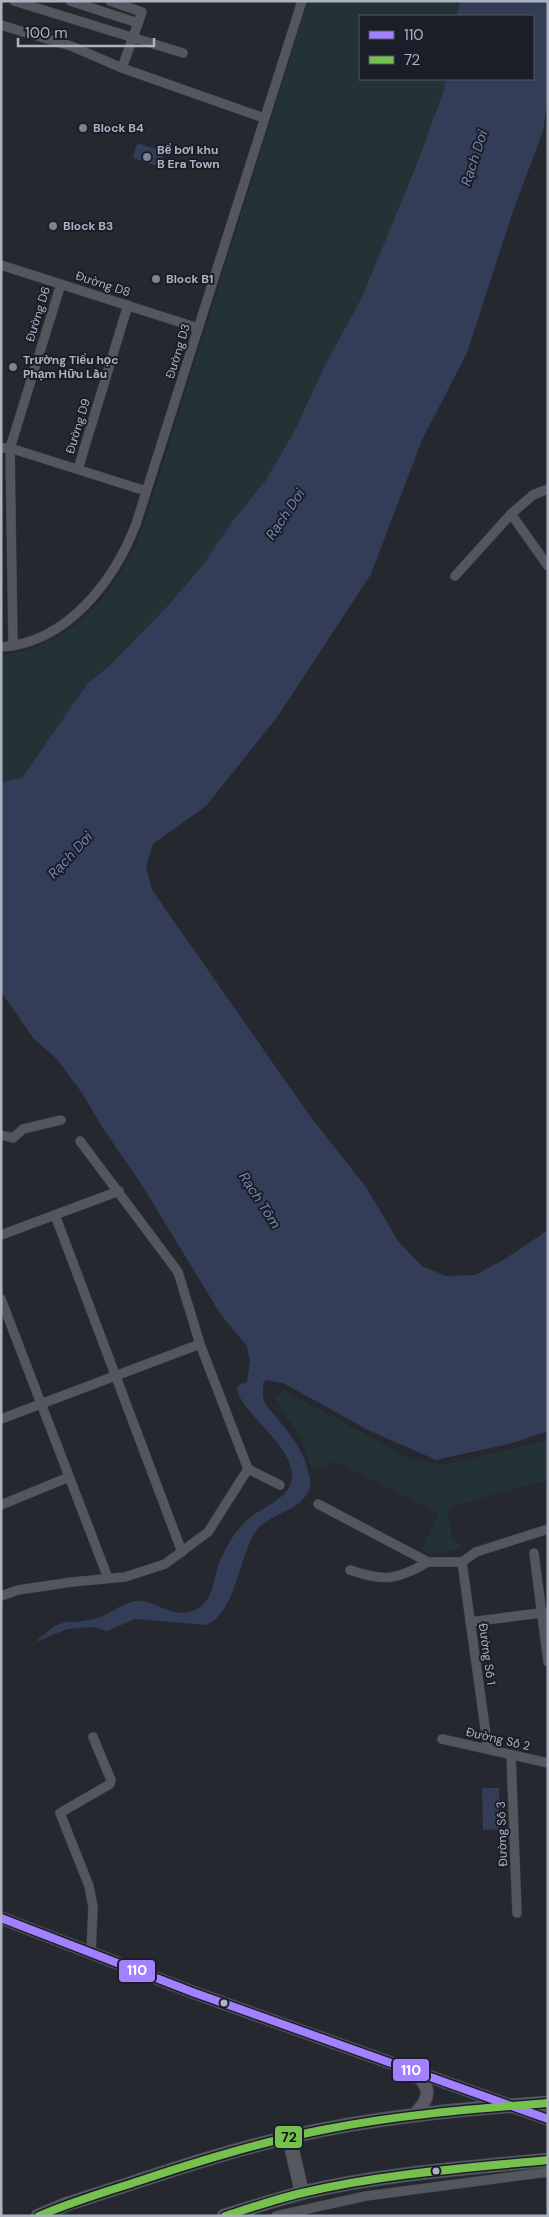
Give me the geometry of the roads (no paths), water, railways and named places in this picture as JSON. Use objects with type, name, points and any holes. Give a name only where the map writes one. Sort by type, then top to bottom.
[{"type":"main road","points":[[1,1918],[195,1993],[548,2119]]},
{"type":"main road","points":[[405,2067],[423,2081],[427,2089],[426,2099],[414,2115]]},
{"type":"main road","points":[[38,2216],[67,2204],[289,2137],[414,2115],[548,2103]]},
{"type":"main road","points":[[289,2137],[302,2193]]},
{"type":"main road","points":[[224,2216],[274,2211],[302,2193],[420,2173],[548,2160]]},
{"type":"street","points":[[14,1],[32,4],[183,53]]},
{"type":"street","points":[[70,1],[138,23]]},
{"type":"street","points":[[110,1],[142,12],[122,68]]},
{"type":"street","name":"Đường D3","points":[[1,647],[29,642],[51,632],[76,614],[94,596],[112,573],[125,550],[146,491],[302,1]]},
{"type":"street","points":[[1,25],[71,46],[122,68],[264,118]]},
{"type":"street","name":"Đường D8","points":[[1,264],[198,328]]},
{"type":"street","name":"Đường D6","points":[[13,646],[6,448],[61,284]]},
{"type":"street","name":"Đường D9","points":[[78,469],[128,305]]},
{"type":"street","points":[[6,448],[146,491]]},
{"type":"street","points":[[455,576],[511,514],[533,495],[548,489]]},
{"type":"street","points":[[511,514],[548,566]]},
{"type":"street","points":[[1,1135],[13,1138],[23,1129],[60,1120]]},
{"type":"street","points":[[80,1141],[178,1272],[200,1344],[248,1469],[280,1485]]},
{"type":"street","points":[[1,1235],[119,1191]]},
{"type":"street","points":[[55,1215],[182,1552]]},
{"type":"street","points":[[1,1300],[108,1578]]},
{"type":"street","points":[[1,1419],[200,1344]]},
{"type":"street","points":[[1,1596],[36,1588],[125,1577],[165,1564],[208,1532],[248,1469]]},
{"type":"street","points":[[1,1505],[69,1476]]},
{"type":"street","points":[[318,1504],[428,1562],[462,1562],[476,1552],[548,1529]]},
{"type":"street","points":[[534,1553],[545,1612],[548,1662]]},
{"type":"street","points":[[350,1570],[369,1576],[389,1578],[408,1574],[428,1562]]},
{"type":"street","name":"Đường Số 1","points":[[462,1562],[488,1749]]},
{"type":"street","points":[[470,1622],[545,1612]]},
{"type":"street","points":[[91,1952],[93,1907],[89,1886],[60,1813],[110,1784],[111,1780],[93,1737]]},
{"type":"street","name":"Đường Số 2","points":[[442,1739],[548,1763]]},
{"type":"street","name":"Đường Số 3","points":[[511,1755],[517,1913]]},
{"type":"street","points":[[274,2211],[366,2196],[548,2172]]},
{"type":"water","points":[[460,1],[548,1],[548,94],[543,131],[512,214],[467,353],[422,440],[371,574],[278,716],[206,806],[153,844],[146,867],[152,890],[310,1116],[366,1187],[398,1241],[422,1266],[446,1276],[475,1275],[505,1259],[548,1230],[548,1431],[509,1444],[436,1460],[370,1431],[283,1383],[266,1380],[263,1383],[263,1397],[266,1405],[297,1444],[305,1461],[310,1486],[300,1502],[267,1521],[254,1534],[230,1599],[223,1610],[206,1625],[135,1619],[107,1631],[93,1627],[67,1629],[36,1642],[59,1624],[81,1622],[101,1617],[131,1602],[142,1601],[182,1613],[197,1609],[203,1605],[210,1595],[219,1563],[233,1536],[251,1517],[286,1492],[292,1477],[290,1465],[284,1452],[239,1395],[237,1386],[247,1382],[250,1361],[247,1346],[221,1315],[140,1182],[104,1130],[82,1093],[57,1059],[34,1039],[1,992],[1,782],[22,778],[87,684],[108,667],[164,610],[203,565],[232,522],[266,480],[294,432],[324,367],[362,297],[416,166],[443,93],[446,80],[534,80],[534,15],[457,15]]},
{"type":"water","points":[[137,143],[164,152],[160,167],[133,158]]},
{"type":"water","points":[[482,1788],[499,1788],[500,1829],[483,1830]]},
{"type":"place","name":"Block B4","points":[[83,128]]},
{"type":"place","name":"Bể bơi khu B Era Town","points":[[147,157]]},
{"type":"place","name":"Block B3","points":[[53,226]]},
{"type":"place","name":"Block B1","points":[[156,279]]},
{"type":"place","name":"Trường Tiểu học Phạm Hữu Lầu","points":[[13,367]]},
{"type":"water label","name":"Rạch Dơi","points":[[474,158]]},
{"type":"water label","name":"Rạch Dơi","points":[[285,514]]},
{"type":"water label","name":"Rạch Dơi","points":[[70,855]]},
{"type":"water label","name":"Rạch Tôm","points":[[260,1200]]}]
